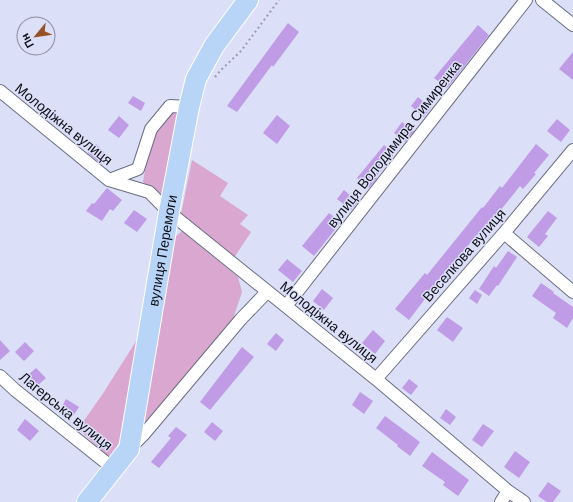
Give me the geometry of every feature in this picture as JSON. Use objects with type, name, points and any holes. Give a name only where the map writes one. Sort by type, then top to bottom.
[{"type":"main road","name":"вулиця Перемоги","points":[[87,502],[129,449],[188,107],[196,79],[214,46],[248,0]]},
{"type":"street","name":"вулиця Володимира Симиренка","points":[[286,306],[526,0]]},
{"type":"street","points":[[550,2],[573,25]]},
{"type":"street","name":"Молодіжна вулиця","points":[[0,91],[109,180],[148,192],[169,212],[376,379],[508,491],[524,502]]},
{"type":"street","name":"Молодіжна вулиця","points":[[109,180],[138,169],[151,129],[170,106],[188,107]]},
{"type":"street","name":"Веселкова вулиця","points":[[376,379],[504,233],[573,150]]},
{"type":"street","points":[[504,233],[573,292]]},
{"type":"street","points":[[129,449],[144,434],[241,319],[267,292]]},
{"type":"street","name":"Лагерська вулиця","points":[[0,376],[15,390],[114,469]]},
{"type":"street","points":[[501,502],[508,491]]},
{"type":"path","points":[[211,82],[241,51],[279,0]]},
{"type":"shaded area","points":[[182,110],[166,199],[157,197],[143,182],[148,151],[154,132],[174,111]]},
{"type":"shaded area","points":[[192,160],[228,183],[220,196],[248,215],[240,224],[251,232],[234,258],[181,214]]},
{"type":"shaded area","points":[[182,231],[238,277],[242,292],[231,325],[144,429],[139,424],[173,239]]},
{"type":"shaded area","points":[[140,335],[125,432],[110,458],[78,429],[102,395]]},
{"type":"building","points":[[288,23],[299,32],[237,112],[227,106]]},
{"type":"building","points":[[478,25],[489,35],[447,88],[434,78]]},
{"type":"building","points":[[573,52],[573,80],[559,69]]},
{"type":"building","points":[[133,96],[145,103],[141,111],[128,103]]},
{"type":"building","points":[[418,97],[431,108],[424,117],[411,106]]},
{"type":"building","points":[[277,115],[290,126],[277,144],[263,133]]},
{"type":"building","points":[[119,116],[129,125],[119,138],[108,130]]},
{"type":"building","points":[[557,119],[570,130],[561,142],[547,131]]},
{"type":"building","points":[[402,122],[414,131],[405,142],[394,133]]},
{"type":"building","points":[[96,144],[108,156],[101,164],[88,153]]},
{"type":"building","points":[[536,144],[549,155],[534,173],[536,174],[523,189],[520,186],[495,217],[496,218],[486,231],[483,228],[443,275],[409,320],[395,309],[425,273],[427,275],[500,186],[502,188]]},
{"type":"building","points":[[384,145],[394,154],[369,188],[357,178]]},
{"type":"building","points":[[107,188],[122,200],[113,211],[110,209],[102,221],[86,211]]},
{"type":"building","points":[[344,190],[358,202],[351,210],[337,199]]},
{"type":"building","points":[[134,210],[147,219],[137,232],[124,223]]},
{"type":"building","points":[[548,211],[557,218],[545,234],[548,236],[539,247],[527,237]]},
{"type":"building","points":[[329,213],[341,222],[314,256],[302,246]]},
{"type":"building","points":[[508,251],[517,257],[498,286],[497,285],[489,296],[479,289],[494,266],[496,268]]},
{"type":"building","points":[[287,259],[302,271],[293,282],[278,270]]},
{"type":"building","points":[[541,283],[573,307],[573,318],[567,328],[553,318],[556,313],[532,296]]},
{"type":"building","points":[[322,289],[333,298],[324,310],[313,301]]},
{"type":"building","points":[[475,290],[482,295],[477,304],[469,298]]},
{"type":"building","points":[[447,317],[463,328],[453,342],[437,330]]},
{"type":"building","points":[[373,330],[385,341],[375,354],[362,343]]},
{"type":"building","points":[[276,333],[284,340],[276,351],[267,344]]},
{"type":"building","points":[[0,340],[10,351],[0,360]]},
{"type":"building","points":[[25,342],[34,351],[24,361],[15,352]]},
{"type":"building","points":[[242,347],[254,357],[210,410],[200,402]]},
{"type":"building","points":[[36,368],[46,378],[36,387],[27,376]]},
{"type":"building","points":[[409,379],[418,386],[411,395],[402,388]]},
{"type":"building","points":[[360,392],[373,401],[364,414],[352,405]]},
{"type":"building","points":[[66,399],[79,407],[73,416],[61,408]]},
{"type":"building","points":[[446,409],[456,417],[450,425],[440,418]]},
{"type":"building","points":[[385,416],[420,442],[410,456],[376,428]]},
{"type":"building","points":[[25,419],[39,431],[30,441],[17,430]]},
{"type":"building","points":[[212,422],[223,431],[215,441],[204,432]]},
{"type":"building","points":[[483,424],[494,431],[482,447],[472,440]]},
{"type":"building","points":[[176,427],[187,435],[159,468],[151,462],[171,438],[168,436]]},
{"type":"building","points":[[515,451],[530,462],[519,478],[504,467]]},
{"type":"building","points":[[432,452],[469,480],[458,496],[443,485],[445,482],[422,466]]},
{"type":"building","points":[[548,482],[561,491],[553,502],[547,502],[538,496]]}]
